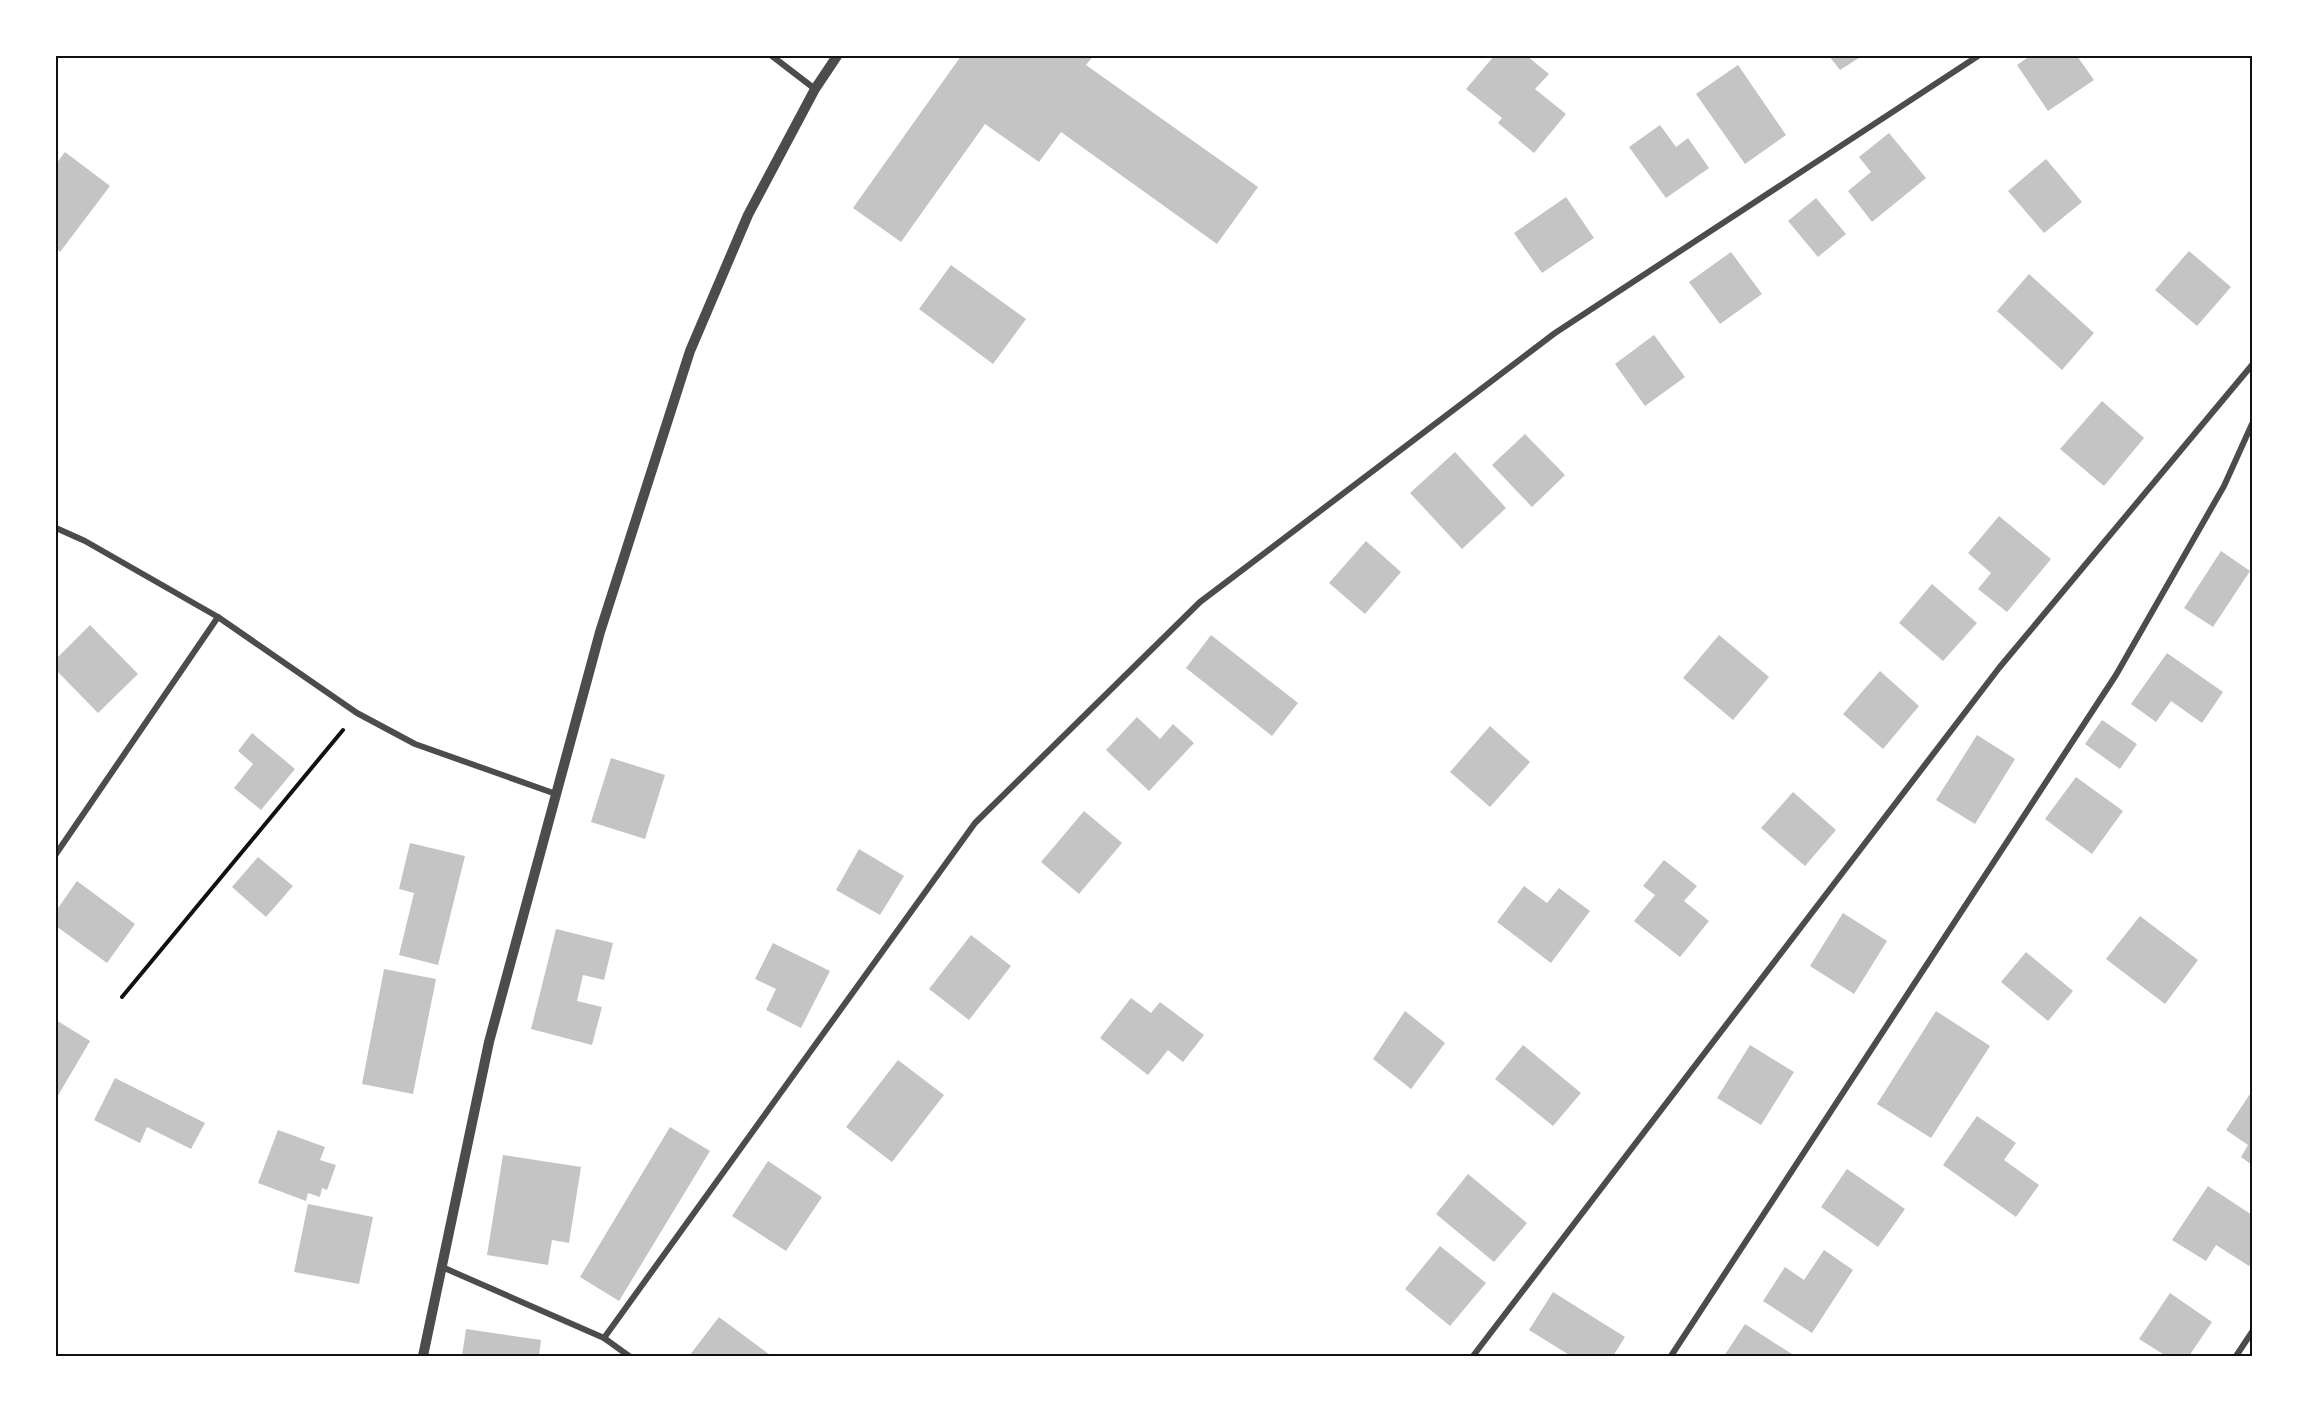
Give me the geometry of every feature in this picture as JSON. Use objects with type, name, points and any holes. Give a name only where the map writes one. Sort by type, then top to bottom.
[{"type":"street","points":[[772,56],[815,89]]},
{"type":"street","points":[[423,1356],[489,1042],[600,632],[690,351],[748,215],[815,89],[837,56]]},
{"type":"street","points":[[604,1338],[975,823],[1200,602],[1555,333],[1978,56]]},
{"type":"street","points":[[1473,1356],[1999,668],[2253,365]]},
{"type":"street","points":[[1671,1356],[2116,675],[2224,486],[2253,423]]},
{"type":"street","points":[[56,528],[218,617],[357,713],[415,744],[556,794]]},
{"type":"street","points":[[56,854],[218,617]]},
{"type":"street","points":[[442,1267],[604,1338],[629,1356]]},
{"type":"street","points":[[2236,1356],[2253,1332]]},
{"type":"path","points":[[122,997],[357,713]]},
{"type":"building","points":[[961,56],[1093,56],[1086,65],[1258,187],[1217,244],[1061,132],[1039,162],[985,124],[901,242],[853,208]]},
{"type":"building","points":[[1494,56],[1527,56],[1549,74],[1535,89],[1566,114],[1534,153],[1498,123],[1502,118],[1466,89]]},
{"type":"building","points":[[1829,56],[1862,56],[1840,70]]},
{"type":"building","points":[[2030,56],[2077,56],[2094,80],[2048,111],[2017,65]]},
{"type":"building","points":[[1738,65],[1786,135],[1745,164],[1696,94]]},
{"type":"building","points":[[1660,125],[1676,147],[1688,138],[1709,168],[1666,198],[1629,147]]},
{"type":"building","points":[[1889,133],[1926,178],[1872,222],[1848,191],[1871,172],[1859,157]]},
{"type":"building","points":[[65,152],[110,186],[60,252],[56,248],[56,164]]},
{"type":"building","points":[[2046,159],[2082,202],[2044,233],[2008,191]]},
{"type":"building","points":[[1566,197],[1594,238],[1542,273],[1514,233]]},
{"type":"building","points":[[1816,198],[1846,234],[1818,257],[1788,221]]},
{"type":"building","points":[[2189,251],[2231,287],[2197,326],[2155,290]]},
{"type":"building","points":[[1731,252],[1762,294],[1720,324],[1689,282]]},
{"type":"building","points":[[951,265],[1026,319],[993,364],[919,309]]},
{"type":"building","points":[[2029,274],[2094,333],[2062,370],[1997,311]]},
{"type":"building","points":[[1654,335],[1685,377],[1645,406],[1615,364]]},
{"type":"building","points":[[2102,401],[2144,438],[2104,486],[2060,449]]},
{"type":"building","points":[[1525,434],[1565,475],[1532,507],[1492,465]]},
{"type":"building","points":[[1455,452],[1506,508],[1462,549],[1410,493]]},
{"type":"building","points":[[1999,516],[2051,559],[2007,612],[1978,589],[1991,573],[1968,553]]},
{"type":"building","points":[[1366,541],[1401,572],[1365,614],[1329,583]]},
{"type":"building","points":[[2221,551],[2250,571],[2213,627],[2184,608]]},
{"type":"building","points":[[1932,584],[1977,623],[1943,661],[1899,623]]},
{"type":"building","points":[[90,625],[138,674],[98,713],[56,670],[56,659]]},
{"type":"building","points":[[1211,635],[1298,703],[1272,736],[1186,668]]},
{"type":"building","points":[[1719,635],[1769,677],[1733,720],[1683,678]]},
{"type":"building","points":[[2167,653],[2223,692],[2202,723],[2171,701],[2156,722],[2131,704]]},
{"type":"building","points":[[1880,671],[1919,706],[1883,749],[1843,714]]},
{"type":"building","points":[[1137,717],[1160,739],[1173,724],[1194,743],[1149,791],[1106,750]]},
{"type":"building","points":[[2102,720],[2137,744],[2120,769],[2085,744]]},
{"type":"building","points":[[1490,726],[1530,762],[1490,807],[1450,772]]},
{"type":"building","points":[[252,733],[295,769],[261,810],[234,788],[253,764],[238,751]]},
{"type":"building","points":[[1977,735],[2015,759],[1975,824],[1936,800]]},
{"type":"building","points":[[611,758],[665,775],[645,839],[591,822]]},
{"type":"building","points":[[2076,777],[2123,811],[2092,854],[2045,819]]},
{"type":"building","points":[[1793,792],[1836,830],[1805,866],[1761,828]]},
{"type":"building","points":[[1084,811],[1122,843],[1079,894],[1041,862]]},
{"type":"building","points":[[410,843],[465,856],[438,965],[399,955],[414,893],[399,889]]},
{"type":"building","points":[[859,849],[904,876],[880,915],[836,890]]},
{"type":"building","points":[[258,857],[293,886],[266,917],[232,887]]},
{"type":"building","points":[[1664,860],[1697,886],[1684,901],[1709,921],[1680,957],[1634,921],[1655,895],[1643,886]]},
{"type":"building","points":[[77,881],[135,924],[107,963],[56,926],[56,911]]},
{"type":"building","points":[[1524,886],[1547,903],[1559,888],[1590,911],[1551,963],[1497,922]]},
{"type":"building","points":[[1843,913],[1887,941],[1854,994],[1810,966]]},
{"type":"building","points":[[2140,916],[2198,960],[2165,1004],[2106,959]]},
{"type":"building","points":[[556,929],[613,943],[604,980],[583,975],[577,1001],[602,1007],[592,1045],[531,1029]]},
{"type":"building","points":[[971,935],[1011,966],[969,1020],[929,989]]},
{"type":"building","points":[[773,943],[830,971],[801,1028],[766,1010],[776,989],[755,979]]},
{"type":"building","points":[[2026,952],[2073,991],[2048,1021],[2001,982]]},
{"type":"building","points":[[384,969],[436,979],[413,1094],[362,1084]]},
{"type":"building","points":[[1131,998],[1151,1013],[1160,1002],[1204,1035],[1183,1062],[1168,1050],[1148,1075],[1100,1038]]},
{"type":"building","points":[[1405,1011],[1445,1043],[1411,1089],[1373,1059]]},
{"type":"building","points":[[1936,1011],[1990,1046],[1931,1138],[1877,1104]]},
{"type":"building","points":[[56,1020],[90,1041],[56,1099]]},
{"type":"building","points":[[1523,1045],[1581,1093],[1553,1126],[1495,1079]]},
{"type":"building","points":[[1750,1045],[1794,1072],[1761,1125],[1717,1098]]},
{"type":"building","points":[[898,1060],[944,1095],[892,1162],[846,1127]]},
{"type":"building","points":[[115,1078],[205,1123],[191,1149],[147,1127],[140,1143],[94,1120]]},
{"type":"building","points":[[2252,1091],[2252,1165],[2241,1157],[2248,1145],[2226,1130]]},
{"type":"building","points":[[1977,1116],[2016,1143],[2004,1160],[2039,1185],[2016,1217],[1943,1165]]},
{"type":"building","points":[[670,1127],[710,1151],[619,1301],[580,1277]]},
{"type":"building","points":[[278,1130],[325,1147],[320,1160],[336,1165],[327,1190],[322,1188],[320,1197],[308,1193],[306,1201],[258,1183]]},
{"type":"building","points":[[503,1155],[581,1167],[569,1243],[552,1240],[548,1265],[487,1255]]},
{"type":"building","points":[[768,1161],[822,1197],[786,1251],[732,1216]]},
{"type":"building","points":[[1847,1169],[1905,1209],[1878,1247],[1821,1207]]},
{"type":"building","points":[[1468,1174],[1527,1223],[1494,1262],[1436,1214]]},
{"type":"building","points":[[2208,1186],[2252,1215],[2252,1261],[2249,1266],[2216,1245],[2206,1261],[2172,1240]]},
{"type":"building","points":[[308,1204],[373,1217],[359,1284],[294,1272]]},
{"type":"building","points":[[1440,1246],[1486,1283],[1450,1326],[1405,1289]]},
{"type":"building","points":[[1824,1250],[1853,1270],[1812,1333],[1763,1301],[1785,1267],[1804,1280]]},
{"type":"building","points":[[1553,1292],[1625,1337],[1613,1356],[1571,1356],[1529,1330]]},
{"type":"building","points":[[2170,1293],[2212,1322],[2189,1356],[2166,1356],[2139,1339]]},
{"type":"building","points":[[719,1317],[770,1355],[689,1356]]},
{"type":"building","points":[[1745,1324],[1795,1356],[1724,1356]]},
{"type":"building","points":[[466,1329],[541,1340],[539,1356],[462,1356]]}]
